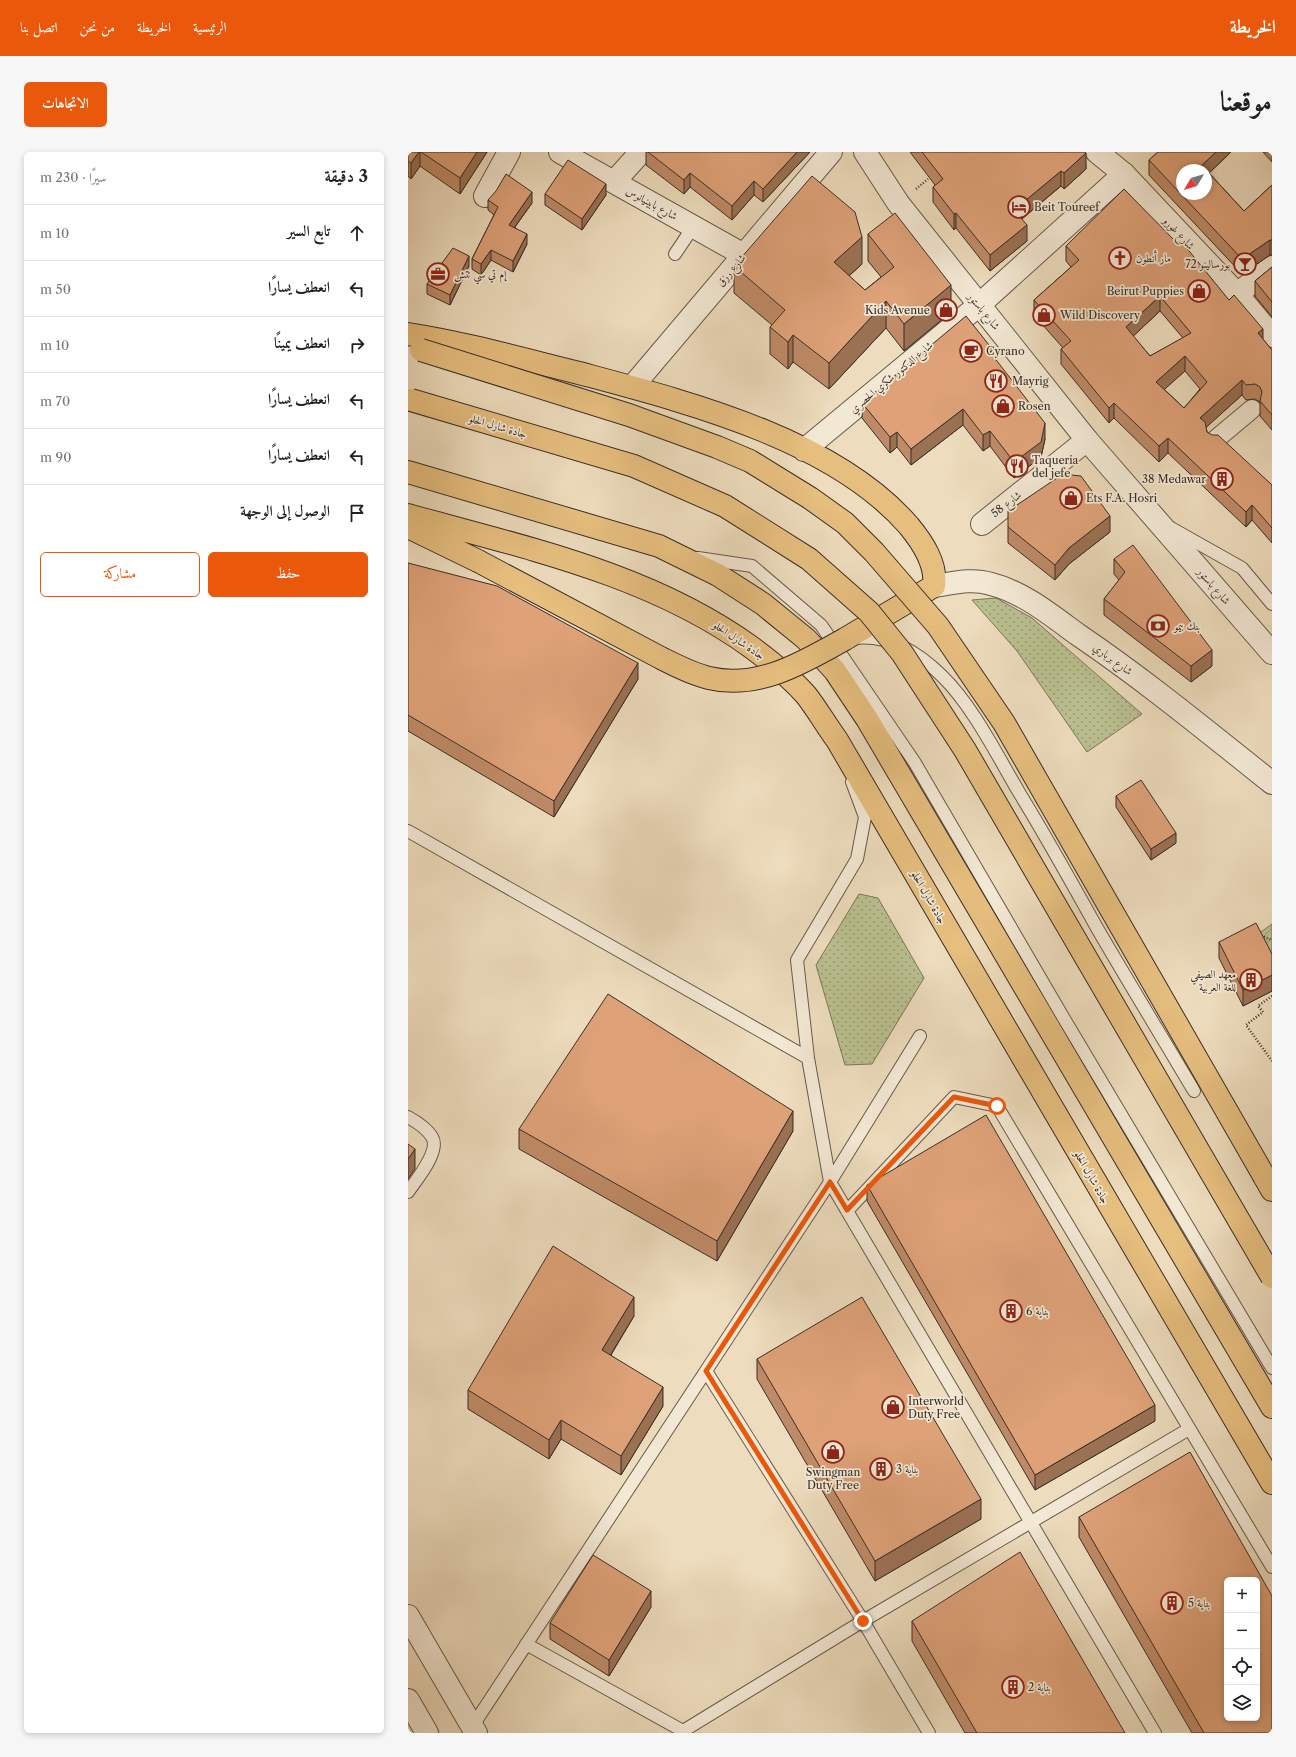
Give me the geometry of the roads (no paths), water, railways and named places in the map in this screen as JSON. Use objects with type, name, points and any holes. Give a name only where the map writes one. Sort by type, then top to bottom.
[{"type":"highway","points":[[408,527],[478,561],[661,658],[690,672],[709,678],[742,681],[762,677],[797,665],[845,639],[934,586],[936,578],[931,560],[919,538],[895,510],[852,476],[804,450],[715,412],[632,387],[465,344],[412,343]]},
{"type":"highway","points":[[412,343],[630,415],[717,447],[750,461],[810,498],[845,523],[874,552],[938,626],[1004,723],[1269,1185]]},
{"type":"highway","name":"جادة شارل الحلو","points":[[410,400],[634,466],[725,506],[810,559],[869,612],[902,653],[965,750],[1272,1277]]},
{"type":"highway","points":[[408,472],[659,546],[718,575],[763,604],[806,639],[835,671],[867,719],[1272,1407]]},
{"type":"highway","name":"جادة شارل الحلو","points":[[408,515],[581,563],[655,593],[711,621],[775,665],[806,695],[836,740],[1272,1484]]},
{"type":"street","points":[[485,196],[509,152]]},
{"type":"street","name":"شارع بابينيانوس","points":[[560,152],[744,255]]},
{"type":"street","points":[[614,182],[641,152]]},
{"type":"street","name":"شارع رزق","points":[[632,387],[831,152]]},
{"type":"street","name":"شارع باستور","points":[[865,152],[898,203],[1087,440],[1272,653]]},
{"type":"street","name":"شارع غورو","points":[[1097,152],[1124,174],[1237,294],[1272,336]]},
{"type":"street","name":"شارع الدكتور شكري الحصري","points":[[804,450],[979,305],[1124,174]]},
{"type":"street","points":[[1237,294],[1272,267]]},
{"type":"street","points":[[1215,440],[1252,409]]},
{"type":"street","name":"شارع 58","points":[[982,524],[1087,440]]},
{"type":"street","name":"شارع برباري","points":[[934,586],[967,580],[980,581],[1006,588],[1036,605],[1125,667],[1272,783]]},
{"type":"street","points":[[408,1616],[474,1730]]},
{"type":"street","points":[[408,1700],[427,1733]]},
{"type":"lane","points":[[675,254],[693,227]]},
{"type":"lane","name":"شارع باستور","points":[[1156,520],[1242,568],[1272,604]]},
{"type":"lane","points":[[677,555],[752,566],[821,625],[915,763],[1067,1024],[1272,1368]]},
{"type":"lane","points":[[845,639],[874,637],[896,643],[919,656],[958,693],[1050,844],[1097,928],[1194,1091]]},
{"type":"lane","points":[[836,740],[865,817],[857,859],[798,960],[808,1058],[830,1182],[1156,1733]]},
{"type":"lane","points":[[408,831],[808,1058]]},
{"type":"lane","points":[[474,1730],[526,1644],[830,1182],[920,1036]]},
{"type":"lane","points":[[847,1210],[954,1097],[997,1106],[1272,1567]]},
{"type":"lane","points":[[408,1117],[424,1127],[433,1138],[435,1148],[428,1162],[408,1192]]},
{"type":"lane","points":[[706,1371],[863,1621],[929,1733]]},
{"type":"lane","points":[[526,1644],[683,1731],[863,1621],[1189,1428]]},
{"type":"place","name":"Beit Toureef","points":[[1019,207]]},
{"type":"place","name":"مار أنطون","points":[[1120,258]]},
{"type":"place","name":"بورسالينو 72","points":[[1245,264]]},
{"type":"place","name":"إم تي سي تتش","points":[[438,274]]},
{"type":"place","name":"Beirut Puppies","points":[[1199,291]]},
{"type":"place","name":"Kids Avenue","points":[[946,310]]},
{"type":"place","name":"Wild Discovery","points":[[1044,315]]},
{"type":"place","name":"Cyrano","points":[[971,351]]},
{"type":"place","name":"Mayrig","points":[[996,381]]},
{"type":"place","name":"Rosen","points":[[1003,406]]},
{"type":"place","name":"Taqueria del jefe","points":[[1017,466]]},
{"type":"place","name":"38 Medawar","points":[[1222,479]]},
{"type":"place","name":"Ets F.A. Hosri","points":[[1071,498]]},
{"type":"place","name":"بنك بيمو","points":[[1158,626]]},
{"type":"place","name":"معهد الصيفي للغة العربية","points":[[1251,980]]},
{"type":"place","name":"بناية 6","points":[[1011,1311]]},
{"type":"place","name":"Interworld Duty Free","points":[[893,1407]]},
{"type":"place","name":"Swingman Duty Free","points":[[833,1452]]},
{"type":"place","name":"بناية 3","points":[[881,1469]]},
{"type":"place","name":"بناية 5","points":[[1172,1603]]},
{"type":"place","name":"بناية 2","points":[[1013,1687]]}]
